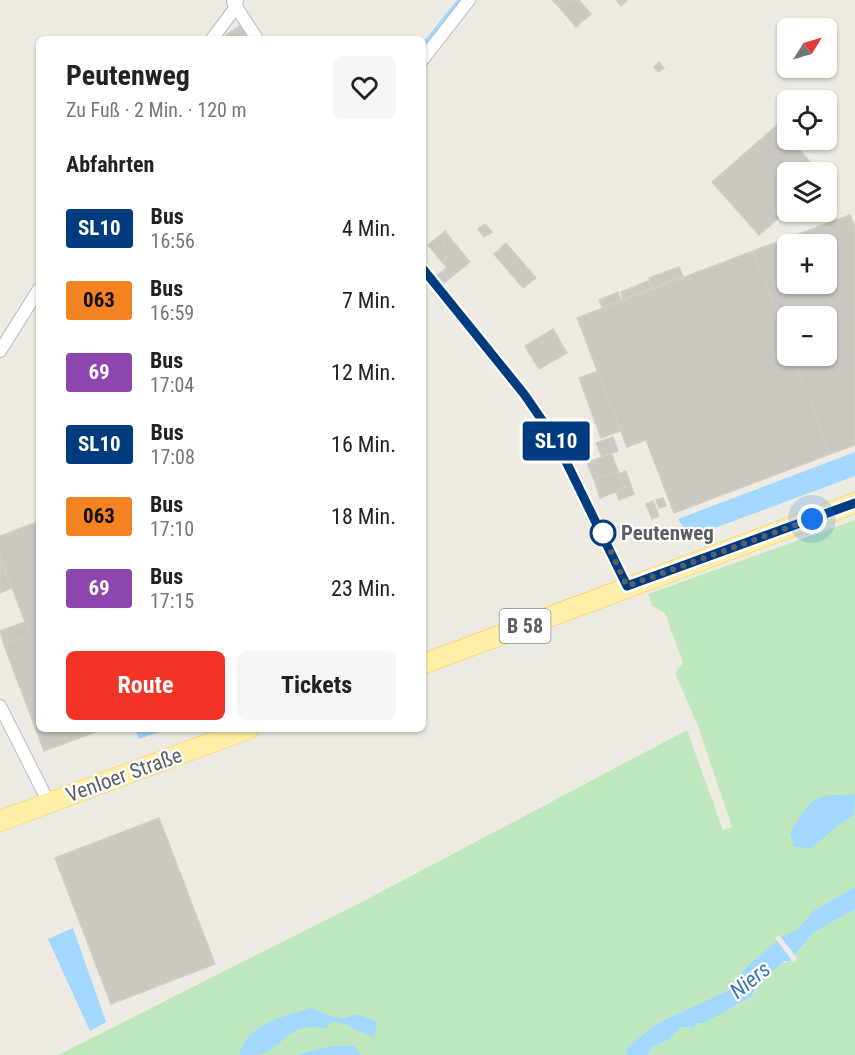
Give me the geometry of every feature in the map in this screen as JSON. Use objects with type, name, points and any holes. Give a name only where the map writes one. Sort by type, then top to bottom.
[{"type":"main road","name":"B 58","points":[[426,663],[627,586],[855,503]]},
{"type":"main road","name":"Venloer Straße","points":[[0,821],[240,732]]},
{"type":"street","points":[[426,55],[469,0]]},
{"type":"street","points":[[214,36],[235,2],[255,36]]},
{"type":"street","points":[[426,273],[524,394],[555,439],[627,586]]},
{"type":"street","points":[[0,351],[36,294]]},
{"type":"street","points":[[0,706],[49,803]]},
{"type":"green space","points":[[855,520],[855,887],[813,911],[797,930],[783,936],[747,966],[729,990],[660,1022],[627,1047],[626,1055],[362,1055],[354,1046],[330,1046],[297,1055],[58,1055],[360,903],[687,730],[723,830],[732,827],[698,726],[675,673],[683,663],[665,613],[652,606],[648,594]]},
{"type":"green space","points":[[855,909],[855,1055],[648,1055],[653,1046],[669,1040],[681,1027],[693,1028],[744,1002],[772,970],[778,965],[791,962],[813,933]]},
{"type":"water","points":[[855,452],[855,476],[690,537],[678,519]]},
{"type":"water","points":[[136,732],[158,732],[139,739]]},
{"type":"water","points":[[855,794],[854,815],[838,825],[812,848],[794,847],[790,833],[811,803],[825,796]]},
{"type":"water","name":"Niers","points":[[855,887],[855,909],[813,933],[790,962],[785,961],[771,972],[756,987],[751,997],[704,1023],[698,1023],[693,1028],[681,1027],[669,1040],[653,1046],[648,1055],[626,1055],[627,1047],[660,1022],[729,990],[747,966],[783,936],[797,930],[813,911]]},
{"type":"water","points":[[73,928],[106,1022],[90,1031],[48,939]]},
{"type":"water","points":[[310,1008],[333,1017],[344,1018],[356,1014],[377,1022],[374,1038],[345,1024],[332,1022],[326,1028],[314,1027],[297,1030],[263,1054],[239,1055],[250,1035],[258,1028]]},
{"type":"water","points":[[330,1046],[354,1046],[362,1055],[297,1055]]},
{"type":"pier","points":[[779,935],[797,958],[794,963],[775,938]]},
{"type":"building","points":[[552,0],[570,0],[560,8]]},
{"type":"building","points":[[570,0],[579,0],[591,14],[576,27],[560,8]]},
{"type":"building","points":[[616,0],[627,0],[621,6]]},
{"type":"building","points":[[241,25],[246,33],[242,36],[226,35]]},
{"type":"building","points":[[659,62],[664,68],[658,72],[654,67]]},
{"type":"building","points":[[777,125],[777,150],[799,150],[810,162],[777,162],[777,219],[759,235],[712,182]]},
{"type":"building","points":[[850,215],[855,227],[855,445],[830,454],[797,366],[837,366],[837,306],[777,306],[777,313],[753,251],[777,242],[777,294],[837,294],[837,234],[799,234],[837,222],[837,220]]},
{"type":"building","points":[[485,224],[492,232],[484,237],[478,229]]},
{"type":"building","points":[[445,231],[450,238],[442,245],[450,255],[442,262],[428,245]]},
{"type":"building","points":[[450,238],[470,262],[449,279],[443,271],[447,267],[442,262],[450,255],[442,245]]},
{"type":"building","points":[[506,243],[536,278],[523,288],[494,254]]},
{"type":"building","points":[[753,251],[777,313],[777,366],[797,366],[830,454],[674,513],[646,440],[627,447],[577,318]]},
{"type":"building","points":[[679,267],[683,276],[652,288],[649,278]]},
{"type":"building","points":[[443,271],[449,279],[443,284],[436,276]]},
{"type":"building","points":[[648,281],[651,288],[623,299],[621,292]]},
{"type":"building","points":[[618,292],[621,300],[602,307],[599,300]]},
{"type":"building","points":[[553,329],[567,353],[539,369],[525,346]]},
{"type":"building","points":[[598,371],[620,431],[601,438],[579,378]]},
{"type":"building","points":[[613,437],[618,451],[602,457],[596,443]]},
{"type":"building","points":[[611,453],[618,471],[594,480],[587,463]]},
{"type":"building","points":[[618,471],[625,488],[600,498],[594,480]]},
{"type":"building","points":[[626,471],[631,485],[624,488],[619,474]]},
{"type":"building","points":[[631,485],[634,494],[619,500],[616,492]]},
{"type":"building","points":[[663,498],[666,506],[659,508],[656,500]]},
{"type":"building","points":[[653,501],[659,516],[652,519],[646,504]]},
{"type":"building","points":[[36,522],[36,730],[4,645],[30,635],[0,556],[0,536]]},
{"type":"building","points":[[0,556],[12,588],[0,593]]},
{"type":"building","points":[[25,622],[30,635],[4,645],[0,631]]},
{"type":"building","points":[[37,732],[95,732],[44,751]]},
{"type":"building","points":[[159,818],[215,964],[111,1004],[55,858]]},
{"type":"waterway","points":[[426,42],[460,0]]},
{"type":"bus line","name":"SL10","points":[[426,273],[524,394],[555,439],[610,546],[627,586],[855,503]]},
{"type":"place","name":"Peutenweg","points":[[603,533]]},
{"type":"route","points":[[603,533],[600,528],[627,586],[812,519]]}]
